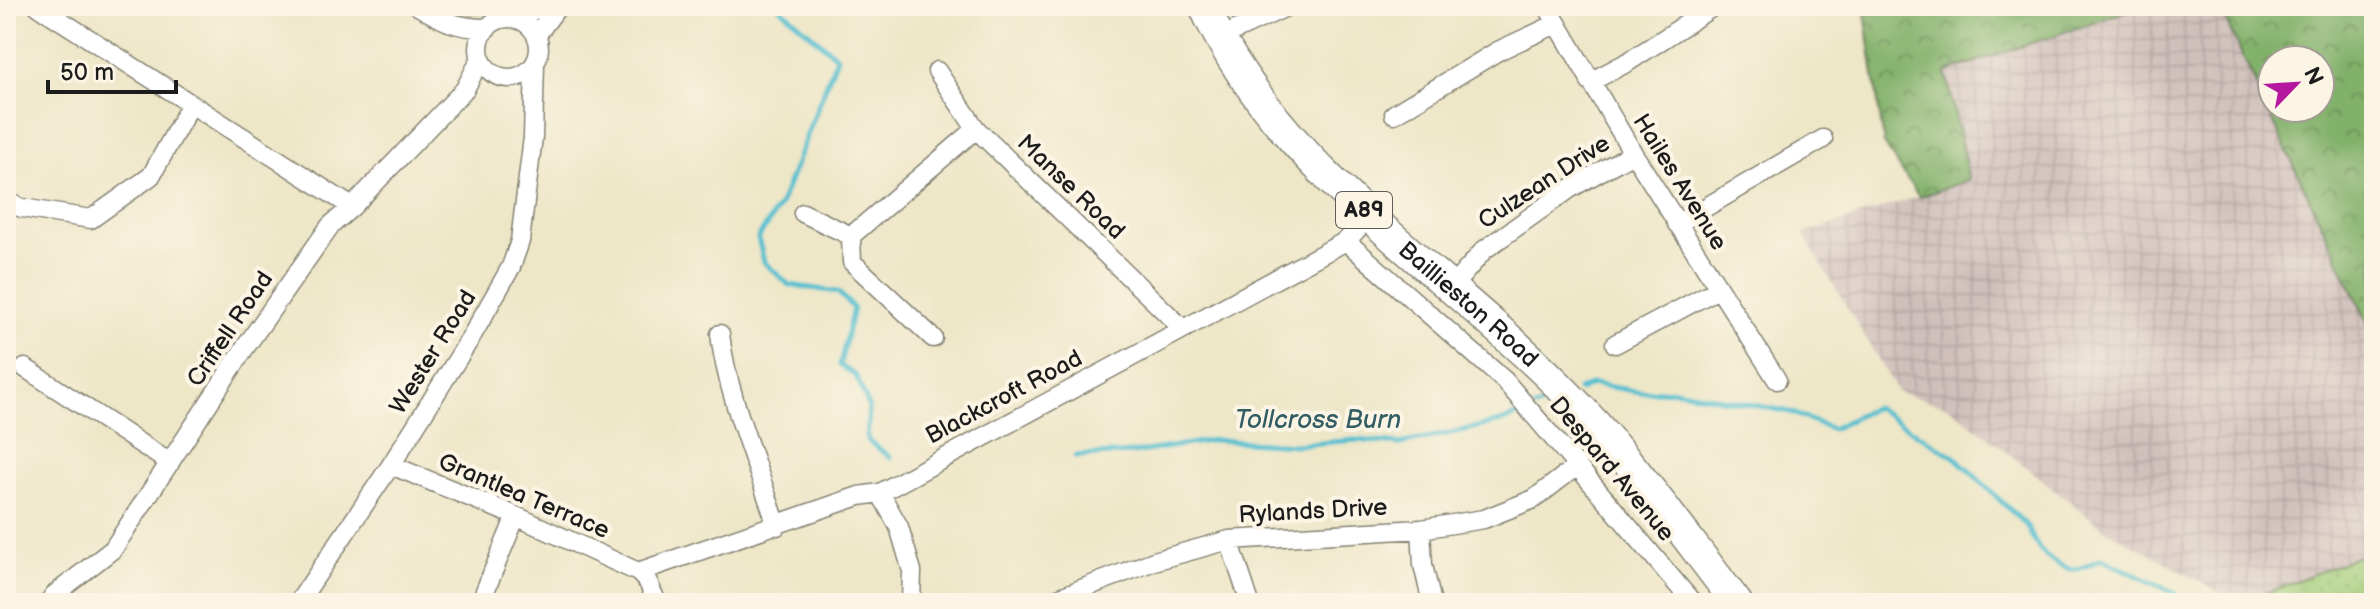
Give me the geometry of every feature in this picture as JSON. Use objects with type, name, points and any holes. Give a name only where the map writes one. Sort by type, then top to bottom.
[{"type":"main road","name":"Baillieston Road","points":[[1204,6],[1274,120],[1370,216],[1567,394],[1646,484],[1737,603]]},
{"type":"street","points":[[38,6],[352,207]]},
{"type":"street","points":[[418,6],[450,25],[463,28],[487,28],[500,20],[516,19],[542,6]]},
{"type":"street","points":[[536,36],[558,6]]},
{"type":"street","points":[[1221,37],[1288,6]]},
{"type":"street","name":"Hailes Avenue","points":[[1547,6],[1633,153],[1777,380]]},
{"type":"street","points":[[1590,82],[1628,62],[1714,6]]},
{"type":"street","points":[[463,28],[489,71],[503,78],[520,76],[535,63],[539,45],[536,36],[516,19]]},
{"type":"street","points":[[1394,114],[1498,51],[1556,24]]},
{"type":"street","points":[[480,52],[487,28]]},
{"type":"street","name":"Criffell Road","points":[[465,89],[480,52]]},
{"type":"street","name":"Wester Road","points":[[298,603],[391,465],[511,267],[522,230],[533,137],[535,63]]},
{"type":"street","name":"Manse Road","points":[[937,71],[976,129],[1183,329]]},
{"type":"street","name":"Criffell Road","points":[[48,603],[113,549],[244,349],[330,226],[465,89],[495,75]]},
{"type":"street","points":[[520,76],[534,98]]},
{"type":"street","points":[[6,202],[22,208],[91,219],[151,176],[191,104]]},
{"type":"street","points":[[851,236],[976,129]]},
{"type":"street","points":[[1677,224],[1823,139]]},
{"type":"street","name":"Culzean Drive","points":[[1451,288],[1484,250],[1571,188],[1633,153]]},
{"type":"street","points":[[803,213],[851,236]]},
{"type":"street","name":"Blackcroft Road","points":[[638,572],[859,496],[880,493],[1346,241],[1370,216]]},
{"type":"street","points":[[851,236],[852,262],[933,338]]},
{"type":"street","name":"Despard Avenue","points":[[1346,241],[1505,381],[1693,603]]},
{"type":"street","points":[[1615,344],[1718,289]]},
{"type":"street","points":[[720,334],[736,400],[777,526]]},
{"type":"street","points":[[25,368],[170,463]]},
{"type":"street","name":"Grantlea Terrace","points":[[391,465],[516,516],[638,572]]},
{"type":"street","name":"Rylands Drive","points":[[1045,603],[1074,598],[1154,561],[1229,540],[1421,529],[1484,519],[1534,499],[1578,465]]},
{"type":"street","points":[[880,493],[899,527],[912,571],[911,603]]},
{"type":"street","points":[[480,603],[516,516]]},
{"type":"street","points":[[1421,529],[1423,565],[1432,603]]},
{"type":"street","points":[[1229,540],[1250,603]]},
{"type":"street","points":[[638,572],[648,582],[657,603]]},
{"type":"shaded area","points":[[2142,6],[2219,6],[2256,85],[2256,124],[2274,124],[2374,336],[2374,550],[2262,594],[2235,601],[2103,528],[1950,407],[1898,392],[1803,234],[1969,180],[1945,72]]},
{"type":"green space","points":[[441,6],[518,6],[469,14]]},
{"type":"green space","points":[[1864,6],[2142,6],[1946,72],[1969,180],[1919,197],[1884,144]]},
{"type":"green space","points":[[2219,6],[2374,6],[2374,336],[2274,124],[2336,124],[2336,44],[2256,44],[2256,85]]},
{"type":"green space","points":[[2374,550],[2374,603],[2233,603],[2263,594]]},
{"type":"waterway","name":"Tollcross Burn","points":[[778,6],[837,57],[780,205],[758,238],[764,262],[789,285],[838,292],[853,308],[840,365],[856,376],[869,407],[867,440],[890,457]]},
{"type":"waterway","name":"Tollcross Burn","points":[[1579,390],[1593,384],[1641,392],[1675,390],[1790,412],[1832,429],[1875,407],[1956,458],[2027,526],[2039,548],[2053,561],[2077,569],[2101,559],[2171,591],[2187,603]]},
{"type":"waterway","name":"Tollcross Burn","points":[[1535,408],[1559,398]]},
{"type":"waterway","name":"Tollcross Burn","points":[[1076,456],[1133,453],[1214,440],[1296,445],[1356,440],[1400,444],[1501,422],[1525,412]]}]
